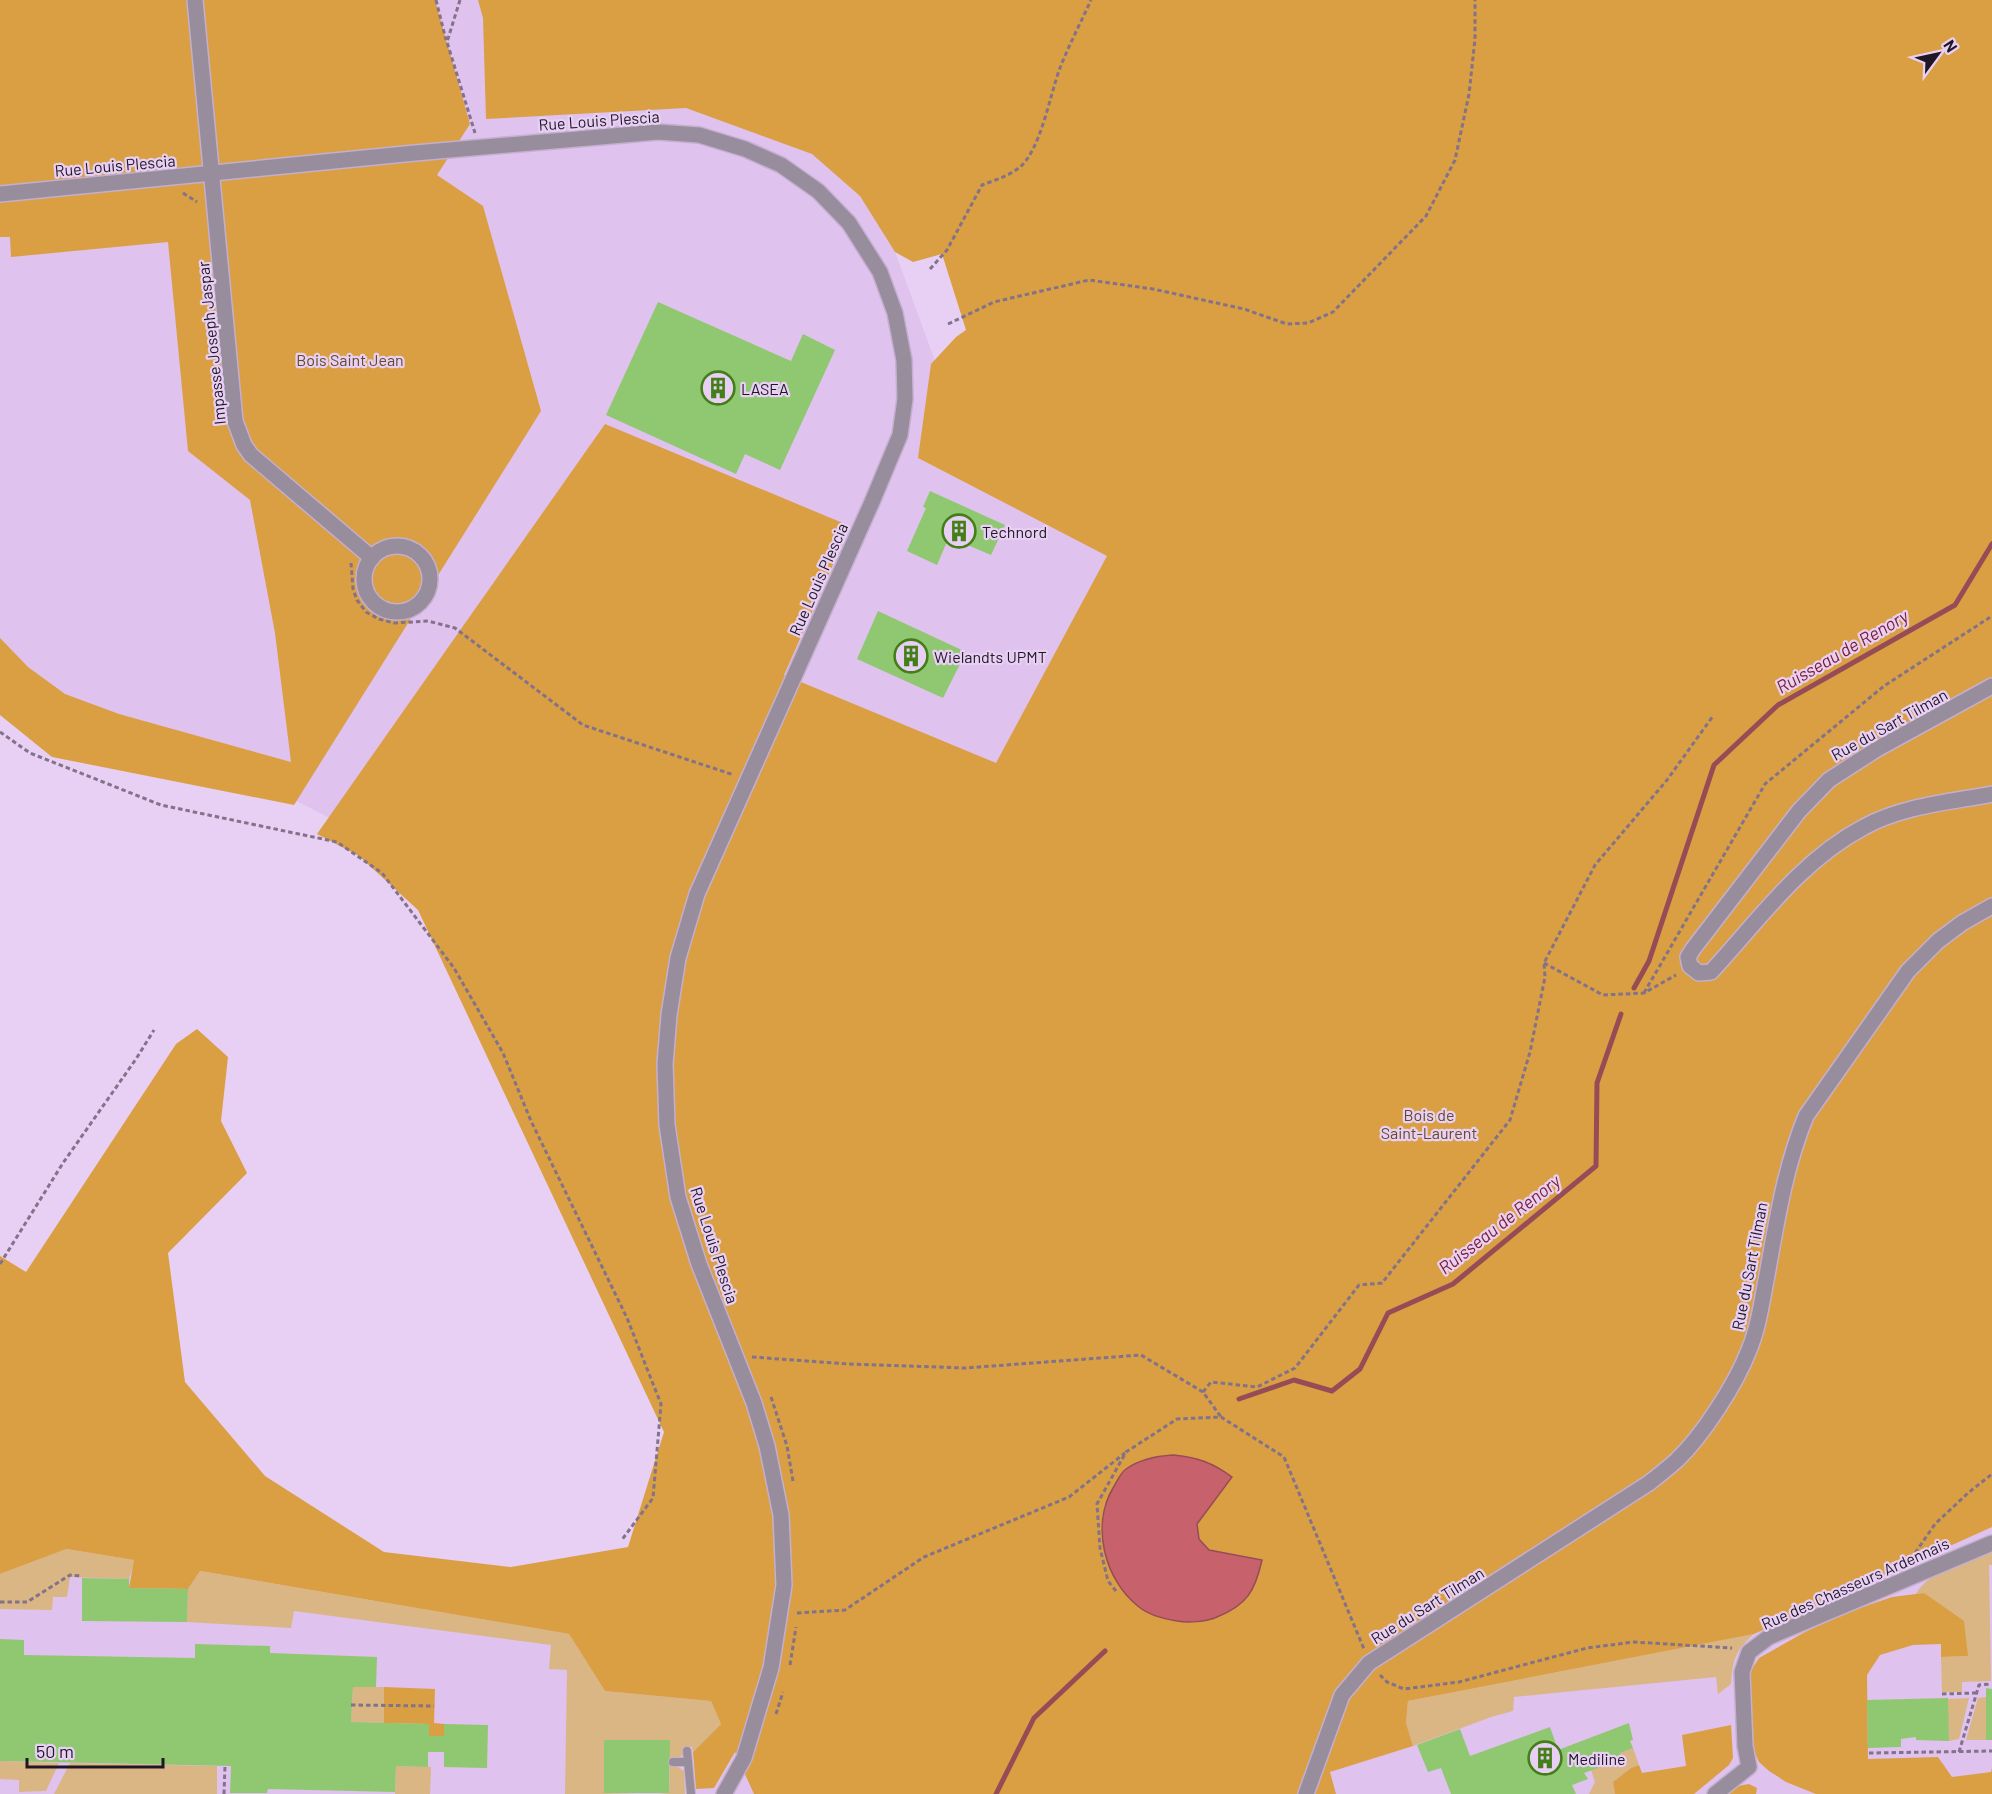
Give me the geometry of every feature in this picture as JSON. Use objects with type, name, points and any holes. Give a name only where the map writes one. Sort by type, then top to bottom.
[{"type":"street","name":"Impasse Joseph Jaspar","points":[[195,0],[238,432],[251,455],[372,558]]},
{"type":"street","name":"Rue Louis Plescia","points":[[0,194],[658,132],[699,135],[745,149],[781,165],[818,191],[849,223],[880,272],[895,313],[904,360],[905,399],[900,435],[709,864],[686,928],[672,989],[665,1064],[668,1125],[678,1197],[699,1264],[754,1403],[767,1446],[781,1515],[784,1586],[771,1668],[744,1758],[724,1794]]},
{"type":"street","points":[[399,546],[420,555],[430,575],[425,597],[417,605],[407,610],[389,611],[381,608],[368,595],[365,586],[366,568],[372,558],[388,547],[399,546]]},
{"type":"street","name":"Rue du Sart Tilman","points":[[1690,966],[1688,957],[1693,949],[1798,811],[1829,780],[1877,748],[1992,686]]},
{"type":"street","points":[[1690,966],[1700,973],[1711,972],[1808,867],[1834,845],[1864,826],[1892,815],[1992,794]]},
{"type":"street","name":"Rue du Sart Tilman","points":[[1306,1794],[1342,1695],[1369,1663],[1649,1483],[1677,1460],[1697,1437],[1739,1372],[1750,1349],[1759,1317],[1785,1177],[1795,1141],[1806,1116],[1908,971],[1938,941],[1962,923],[1992,906]]},
{"type":"street","name":"Rue des Chasseurs Ardennais","points":[[1749,1652],[1769,1638],[1992,1543]]},
{"type":"street","points":[[1715,1794],[1749,1767],[1745,1746],[1742,1672],[1749,1652]]},
{"type":"lane","points":[[687,1750],[691,1794]]},
{"type":"lane","points":[[673,1762],[688,1761]]},
{"type":"path","points":[[436,0],[480,148]]},
{"type":"path","points":[[447,42],[460,0]]},
{"type":"path","points":[[930,269],[947,250],[982,185],[1004,177],[1021,166],[1031,150],[1046,114],[1060,67],[1091,0]]},
{"type":"path","points":[[948,324],[994,302],[1089,279],[1153,289],[1244,309],[1287,324],[1308,323],[1333,312],[1426,216],[1455,160],[1469,94],[1475,39],[1475,0]]},
{"type":"path","points":[[463,132],[475,131]]},
{"type":"path","points":[[171,178],[172,191],[183,192],[196,200],[199,205]]},
{"type":"path","points":[[350,558],[352,589],[366,612],[394,623],[428,621],[455,628],[583,725],[747,779]]},
{"type":"path","points":[[1644,993],[1765,784],[1884,686],[1992,616]]},
{"type":"path","points":[[1203,1392],[1211,1382],[1257,1387],[1295,1368],[1359,1285],[1382,1282],[1389,1274],[1510,1120],[1530,1052],[1545,977],[1544,963],[1595,865],[1667,780],[1713,716]]},
{"type":"path","points":[[0,732],[30,753],[161,805],[337,842],[382,873],[408,906],[454,968],[503,1053],[531,1121],[627,1318],[661,1404],[653,1498],[621,1540]]},
{"type":"path","points":[[1544,963],[1603,995],[1644,993],[1690,966]]},
{"type":"path","points":[[0,1264],[63,1163],[154,1030]]},
{"type":"path","points":[[750,1346],[759,1368]]},
{"type":"path","points":[[735,1356],[848,1364],[965,1368],[1141,1355],[1203,1392],[1221,1417],[1284,1457],[1351,1614],[1369,1663],[1387,1682],[1404,1689],[1459,1682],[1587,1648],[1634,1642],[1738,1649],[1749,1652]]},
{"type":"path","points":[[768,1390],[787,1446],[793,1481]]},
{"type":"path","points":[[797,1613],[845,1610],[924,1557],[1069,1497],[1126,1452],[1177,1419],[1221,1417]]},
{"type":"path","points":[[1116,1592],[1108,1581],[1100,1548],[1097,1504],[1126,1452]]},
{"type":"path","points":[[1894,1584],[1935,1524],[1992,1474]]},
{"type":"path","points":[[0,1602],[27,1602],[70,1575],[82,1576]]},
{"type":"path","points":[[788,1671],[794,1650],[798,1604]]},
{"type":"path","points":[[1959,1752],[1979,1685],[1990,1684]]},
{"type":"path","points":[[776,1716],[783,1691]]},
{"type":"path","points":[[1942,1694],[1976,1693]]},
{"type":"path","points":[[351,1705],[434,1706]]},
{"type":"path","points":[[1869,1754],[1992,1751]]},
{"type":"path","points":[[224,1794],[225,1766]]},
{"type":"shaded area","points":[[0,0],[1014,0],[895,252],[941,377],[918,458],[1108,556],[890,1794],[0,1794],[0,1574],[65,1549],[771,1668],[705,1279],[357,832],[271,788],[0,682]]},
{"type":"shaded area","points":[[1173,1455],[1204,1462],[1232,1477],[1197,1524],[1199,1539],[1209,1550],[1262,1560],[1253,1588],[1243,1602],[1207,1620],[1177,1621],[1143,1610],[1127,1596],[1117,1582],[1105,1551],[1102,1535],[1103,1518],[1106,1503],[1120,1475],[1143,1460]]},
{"type":"shaded area","points":[[1992,1501],[1992,1794],[1298,1794],[1364,1721]]},
{"type":"shaded area","points":[[65,1549],[135,1560],[129,1579],[70,1577],[67,1597],[53,1597],[52,1610],[0,1609],[0,1574]]},
{"type":"shaded area","points":[[1992,1549],[1992,1565],[1989,1565],[1991,1681],[1962,1682],[1962,1692],[1942,1692],[1941,1657],[1968,1656],[1924,1593],[1916,1594],[1922,1586],[1939,1573]]},
{"type":"shaded area","points":[[200,1571],[569,1634],[605,1691],[711,1701],[721,1724],[693,1752],[692,1747],[683,1747],[683,1754],[680,1758],[669,1758],[669,1740],[605,1740],[604,1793],[637,1794],[565,1794],[567,1670],[549,1669],[551,1645],[294,1611],[291,1628],[187,1622],[188,1589]]},
{"type":"shaded area","points":[[1754,1634],[1736,1656],[1731,1684],[1718,1694],[1716,1677],[1514,1697],[1513,1711],[1413,1746],[1406,1723],[1408,1701]]},
{"type":"shaded area","points":[[353,1687],[384,1687],[384,1723],[351,1722]]},
{"type":"shaded area","points":[[1986,1697],[1986,1740],[1966,1740],[1978,1698]]},
{"type":"shaded area","points":[[1969,1698],[1959,1739],[1949,1741],[1947,1699]]},
{"type":"shaded area","points":[[1633,1748],[1639,1765],[1631,1768],[1613,1782],[1615,1794],[1589,1794],[1595,1782],[1591,1770],[1622,1759],[1620,1753]]},
{"type":"shaded area","points":[[0,1761],[59,1763],[46,1791],[19,1792],[19,1780],[0,1779]]},
{"type":"shaded area","points":[[70,1763],[217,1766],[217,1794],[54,1794]]},
{"type":"shaded area","points":[[396,1766],[431,1767],[430,1794],[395,1794]]},
{"type":"shaded area","points":[[670,1766],[677,1766],[684,1771],[685,1794],[658,1794],[669,1793]]},
{"type":"green space","name":"Bois Saint Jean","points":[[0,0],[435,0],[470,124],[437,175],[483,206],[541,411],[294,805],[52,757],[0,715],[0,638],[28,667],[65,694],[119,714],[291,762],[275,633],[250,500],[188,451],[168,242],[11,257],[10,237],[0,237]]},
{"type":"green space","name":"Bois de Saint-Laurent","points":[[478,0],[1992,0],[1992,1527],[1754,1634],[1408,1701],[1406,1723],[1413,1746],[1330,1772],[1336,1794],[754,1794],[735,1752],[714,1788],[696,1789],[693,1752],[721,1724],[711,1701],[605,1691],[569,1634],[200,1571],[188,1589],[129,1588],[134,1560],[66,1549],[0,1574],[0,1256],[26,1272],[176,1044],[197,1029],[228,1057],[221,1121],[247,1173],[168,1253],[185,1382],[265,1476],[384,1552],[511,1567],[628,1547],[664,1432],[418,910],[359,856],[317,834],[605,424],[850,526],[784,675],[996,763],[1107,556],[918,458],[931,364],[956,337],[966,330],[942,254],[913,262],[895,252],[860,196],[812,154],[686,108],[486,119],[483,18]]},
{"type":"green space","points":[[1924,1593],[1964,1621],[1968,1656],[1941,1657],[1941,1644],[1913,1645],[1880,1655],[1867,1675],[1868,1759],[1938,1757],[1952,1777],[1991,1772],[1992,1768],[1992,1794],[1816,1794],[1786,1782],[1759,1762],[1753,1749],[1750,1672],[1759,1658],[1805,1632],[1848,1612],[1892,1597]]},
{"type":"green space","points":[[384,1687],[435,1689],[434,1723],[444,1724],[444,1736],[429,1736],[429,1724],[384,1723]]},
{"type":"green space","points":[[1731,1725],[1733,1758],[1729,1765],[1694,1794],[1615,1794],[1613,1782],[1631,1768],[1639,1765],[1642,1773],[1686,1766],[1682,1735]]},
{"type":"green space","points":[[1749,1784],[1757,1788],[1756,1794],[1727,1794],[1738,1786]]},
{"type":"building","name":"LASEA","points":[[658,302],[791,361],[803,334],[835,350],[780,470],[745,454],[736,474],[606,415]]},
{"type":"building","name":"Technord","points":[[930,491],[1005,525],[991,555],[949,537],[937,565],[907,551],[926,508],[923,507]]},
{"type":"building","name":"Wielandts UPMT","points":[[878,611],[966,652],[943,698],[857,659]]},
{"type":"building","points":[[82,1578],[129,1579],[129,1588],[188,1589],[187,1622],[82,1621]]},
{"type":"building","points":[[0,1639],[24,1640],[24,1655],[195,1658],[195,1644],[270,1646],[270,1653],[377,1657],[376,1687],[353,1687],[351,1722],[429,1724],[429,1736],[444,1736],[444,1724],[488,1725],[487,1768],[444,1767],[444,1752],[428,1752],[428,1767],[396,1766],[395,1792],[268,1789],[267,1793],[230,1793],[231,1766],[0,1761]]},
{"type":"building","points":[[1986,1688],[1992,1689],[1992,1740],[1986,1740]]},
{"type":"building","points":[[1948,1698],[1949,1741],[1916,1740],[1916,1737],[1901,1739],[1901,1747],[1868,1748],[1867,1700]]},
{"type":"building","name":"Mediline","points":[[1629,1723],[1633,1740],[1630,1741],[1633,1748],[1620,1753],[1622,1759],[1584,1773],[1588,1779],[1572,1785],[1576,1794],[1451,1794],[1441,1768],[1428,1772],[1417,1745],[1460,1729],[1470,1756],[1550,1727],[1558,1750]]},
{"type":"building","points":[[604,1740],[670,1740],[669,1793],[604,1793]]},
{"type":"waterway","name":"Ruisseau de Renory","points":[[1634,988],[1649,961],[1714,765],[1778,705],[1955,605],[1992,544]]},
{"type":"waterway","name":"Ruisseau de Renory","points":[[1239,1399],[1294,1380],[1332,1391],[1360,1369],[1388,1313],[1453,1284],[1596,1166],[1597,1083],[1621,1014]]},
{"type":"waterway","name":"Ruisseau de Renory","points":[[996,1794],[1034,1718],[1105,1651]]},
{"type":"place","name":"LASEA","points":[[718,388]]},
{"type":"place","name":"Technord","points":[[959,531]]},
{"type":"place","name":"Wielandts UPMT","points":[[911,656]]},
{"type":"place","name":"Mediline","points":[[1545,1758]]}]
